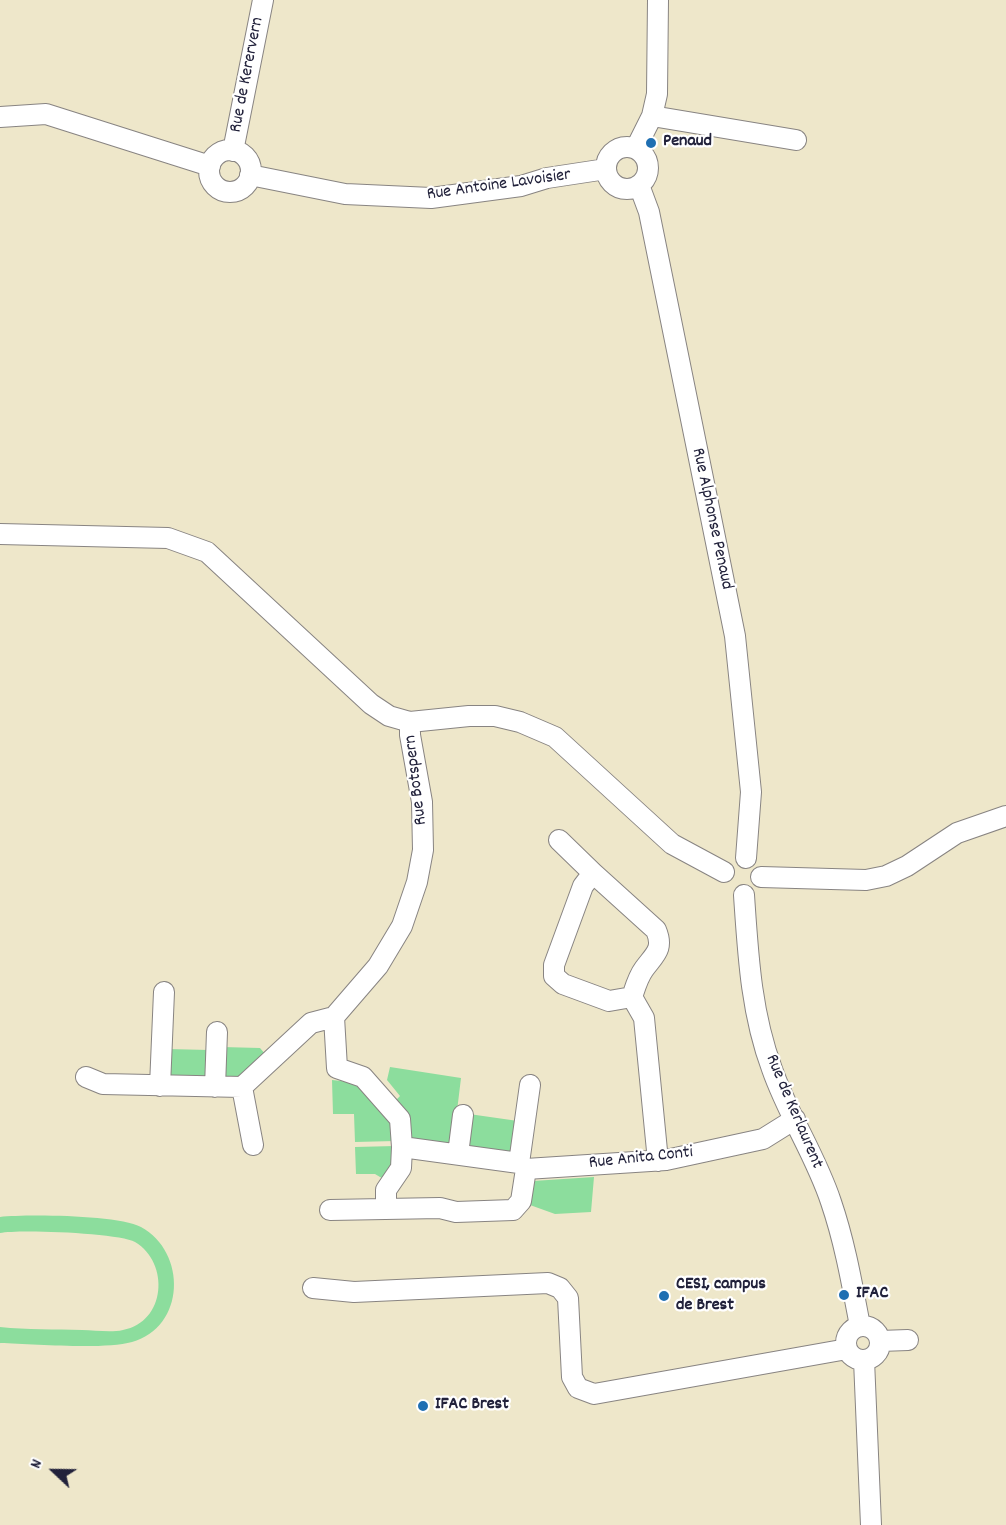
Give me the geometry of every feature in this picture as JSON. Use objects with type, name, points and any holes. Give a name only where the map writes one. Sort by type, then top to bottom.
[{"type":"street","name":"Rue de Kerervern","points":[[233,151],[263,0]]},
{"type":"street","points":[[636,148],[652,116],[657,94],[658,0]]},
{"type":"street","points":[[0,117],[46,114],[210,166]]},
{"type":"street","points":[[652,116],[796,140]]},
{"type":"street","points":[[629,146],[636,148],[645,156],[648,163],[646,178],[639,185],[622,188],[615,185],[606,169],[610,155],[617,149],[629,146]]},
{"type":"street","points":[[233,151],[249,162],[250,176],[248,182],[238,190],[225,191],[214,184],[210,166],[221,152],[233,151]]},
{"type":"street","name":"Rue Antoine Lavoisier","points":[[250,176],[345,194],[431,198],[510,188],[606,169]]},
{"type":"street","name":"Rue Alphonse Penaud","points":[[639,185],[649,212],[735,636],[751,792],[746,858]]},
{"type":"street","points":[[0,534],[168,538],[207,552],[371,704],[389,716],[410,722],[469,716],[495,716],[520,722],[555,737],[672,844],[724,872]]},
{"type":"street","name":"Rue Botspern","points":[[242,1087],[311,1023],[334,1017],[378,966],[402,926],[417,882],[423,850],[423,820],[410,722]]},
{"type":"street","points":[[760,875],[866,880],[886,876],[907,866],[957,833],[1006,816]]},
{"type":"street","points":[[559,840],[656,930],[661,941],[658,953],[643,970],[632,997]]},
{"type":"street","points":[[746,858],[755,863],[760,875],[756,889],[744,895],[728,889],[724,872],[729,862],[746,858]]},
{"type":"street","points":[[593,873],[584,886],[554,965],[554,976],[563,984],[609,1001],[632,997]]},
{"type":"street","name":"Rue de Kerlaurent","points":[[744,895],[744,923],[756,1013],[772,1070],[831,1201],[846,1251],[860,1326]]},
{"type":"street","points":[[160,1086],[164,992]]},
{"type":"street","points":[[632,997],[644,1018],[657,1161]]},
{"type":"street","points":[[334,1017],[337,1068],[363,1077],[400,1119],[401,1168],[386,1190],[386,1208]]},
{"type":"street","points":[[215,1087],[217,1032]]},
{"type":"street","points":[[86,1077],[103,1084],[242,1087],[253,1145]]},
{"type":"street","points":[[330,1210],[440,1208],[456,1212],[513,1210],[521,1201],[530,1085]]},
{"type":"street","points":[[458,1154],[463,1115]]},
{"type":"street","name":"Rue Anita Conti","points":[[402,1147],[458,1154],[522,1166],[657,1161],[763,1139],[795,1119]]},
{"type":"street","points":[[313,1288],[354,1292],[548,1283],[561,1288],[568,1298],[571,1370],[574,1383],[584,1392],[594,1394],[847,1349]]},
{"type":"street","points":[[860,1326],[871,1328],[880,1341],[878,1352],[864,1360],[854,1357],[847,1349],[847,1337],[860,1326]]},
{"type":"street","points":[[880,1341],[908,1340]]},
{"type":"street","points":[[864,1360],[871,1525]]},
{"type":"green space","points":[[222,1047],[260,1048],[266,1055],[237,1081],[225,1081]]},
{"type":"green space","points":[[167,1049],[209,1050],[208,1077],[174,1080],[166,1072]]},
{"type":"green space","points":[[390,1067],[461,1078],[453,1144],[448,1147],[413,1143],[393,1103],[400,1096],[387,1080]]},
{"type":"green space","points":[[332,1080],[359,1083],[394,1122],[395,1141],[355,1142],[354,1114],[333,1114]]},
{"type":"green space","points":[[469,1114],[518,1121],[510,1155],[468,1150]]},
{"type":"green space","points":[[395,1146],[395,1167],[385,1180],[375,1174],[356,1174],[355,1147]]},
{"type":"green space","points":[[594,1177],[591,1212],[555,1214],[530,1205],[533,1181]]},
{"type":"green space","points":[[0,1217],[93,1218],[141,1227],[156,1239],[167,1253],[173,1270],[174,1288],[171,1306],[163,1321],[150,1334],[132,1342],[119,1344],[86,1346],[0,1343],[0,1327],[108,1331],[123,1330],[137,1325],[148,1316],[155,1304],[158,1277],[154,1263],[146,1251],[135,1242],[110,1236],[69,1233],[27,1231],[0,1233]]},
{"type":"place","name":"Penaud","points":[[651,143]]},
{"type":"place","name":"IFAC","points":[[844,1295]]},
{"type":"place","name":"CESI, campus de Brest","points":[[664,1296]]},
{"type":"place","name":"IFAC Brest","points":[[423,1406]]}]
